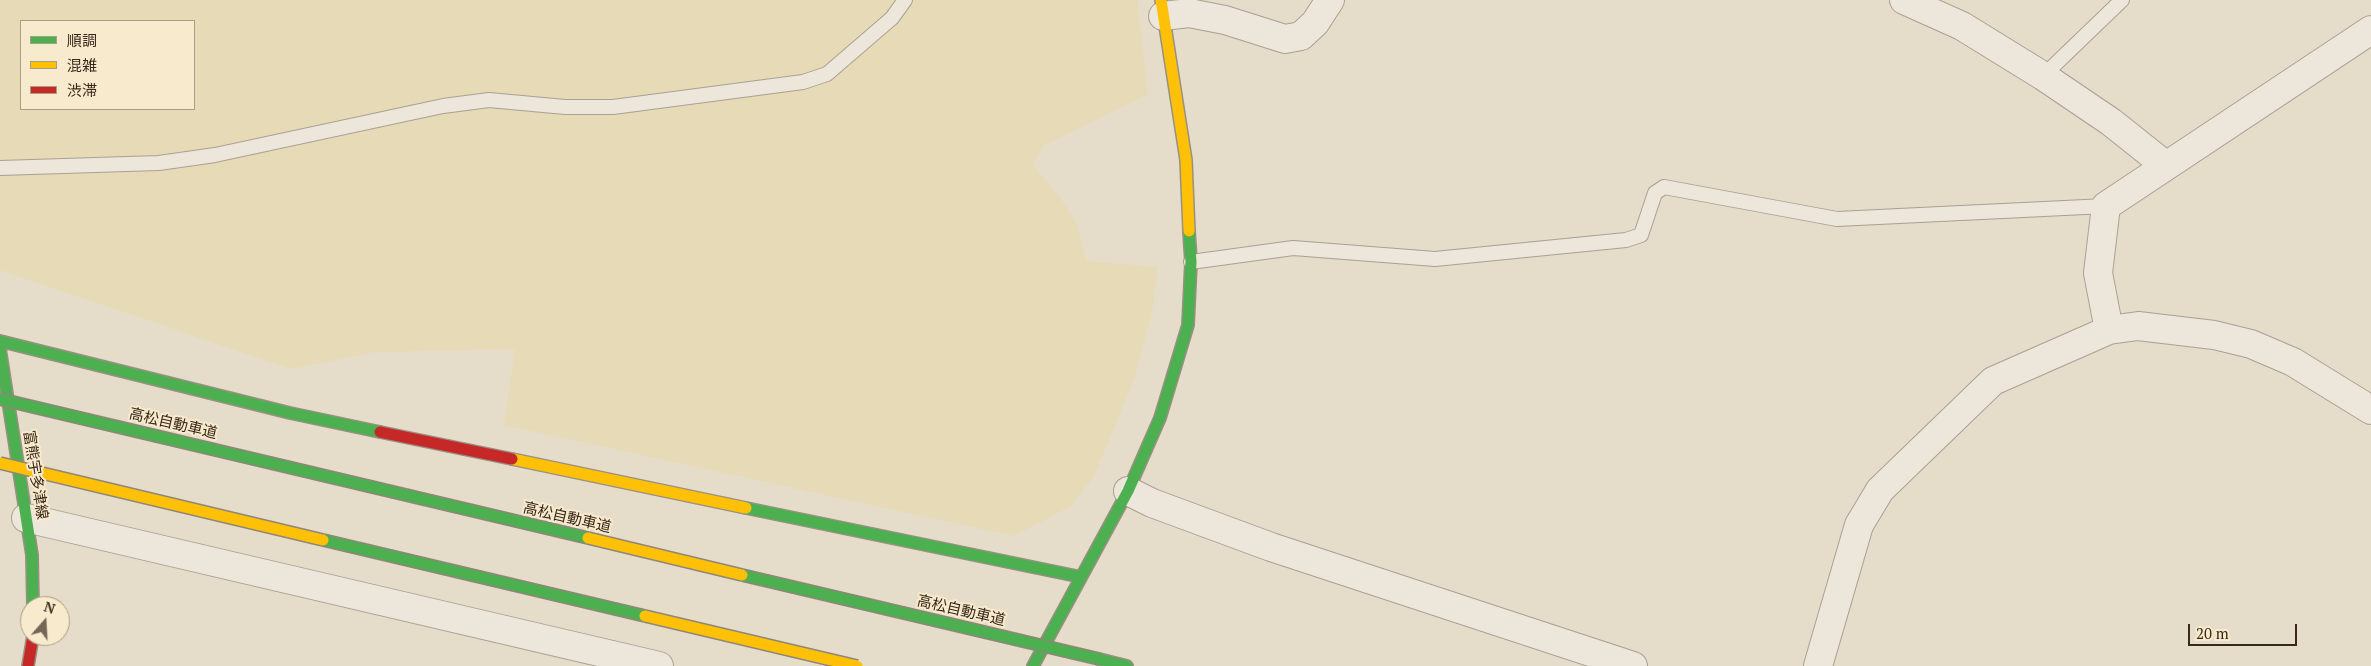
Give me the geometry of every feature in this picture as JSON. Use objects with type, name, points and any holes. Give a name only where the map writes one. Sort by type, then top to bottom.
[{"type":"main road","points":[[1034,666],[1128,491],[1160,418],[1188,325],[1191,262],[1186,160],[1162,8]]},
{"type":"main road","points":[[0,341],[290,413],[1081,576]]},
{"type":"main road","name":"富熊宇多津線","points":[[0,349],[32,555],[33,596]]},
{"type":"main road","name":"高松自動車道","points":[[0,399],[1127,666]]},
{"type":"main road","points":[[0,463],[857,666]]},
{"type":"main road","points":[[28,666],[31,646]]},
{"type":"street","points":[[1162,8],[1225,20],[1285,38],[1301,36],[1315,23],[1330,0]]},
{"type":"street","points":[[1904,0],[1962,26],[2043,76],[2110,122],[2165,165]]},
{"type":"street","points":[[2109,330],[2098,273],[2106,206],[2165,165],[2371,30]]},
{"type":"street","points":[[1818,666],[1859,526],[1880,490],[1993,381],[2109,330],[2138,326],[2214,335],[2251,344],[2293,362],[2371,410]]},
{"type":"street","points":[[1128,491],[1152,503],[1271,547],[1634,666]]},
{"type":"street","points":[[26,518],[659,666]]},
{"type":"lane","points":[[0,168],[159,163],[216,156],[443,106],[489,100],[565,107],[613,106],[803,82],[827,74],[892,18],[905,0]]},
{"type":"lane","points":[[2043,76],[2122,0]]},
{"type":"lane","points":[[1191,262],[1293,248],[1435,259],[1626,240],[1641,235],[1655,193],[1664,187],[1837,219],[2106,206]]},
{"type":"shaded area","points":[[0,0],[1137,0],[1148,94],[1043,146],[1033,165],[1059,196],[1076,223],[1087,261],[1158,267],[1152,311],[1135,377],[1094,476],[1071,506],[1014,536],[504,425],[515,349],[375,352],[291,369],[0,270]]},
{"type":"traffic: fast","points":[[1033,666],[1128,491],[1160,418],[1188,325],[1191,262],[1189,231]]},
{"type":"traffic: fast","points":[[0,341],[290,413],[380,432]]},
{"type":"traffic: fast","points":[[0,349],[32,555],[33,596]]},
{"type":"traffic: fast","points":[[0,399],[588,538]]},
{"type":"traffic: fast","points":[[746,508],[1081,577]]},
{"type":"traffic: fast","points":[[323,540],[645,616]]},
{"type":"traffic: fast","points":[[742,575],[1099,659]]},
{"type":"traffic: fast","points":[[1099,659],[1127,666]]},
{"type":"traffic: slow","points":[[1161,0],[1186,160],[1189,231]]},
{"type":"traffic: slow","points":[[512,459],[746,508]]},
{"type":"traffic: slow","points":[[0,463],[323,540]]},
{"type":"traffic: slow","points":[[588,538],[742,575]]},
{"type":"traffic: slow","points":[[645,616],[857,666]]},
{"type":"traffic: jam","points":[[380,432],[512,459]]},
{"type":"traffic: jam","points":[[28,666],[31,646]]}]
